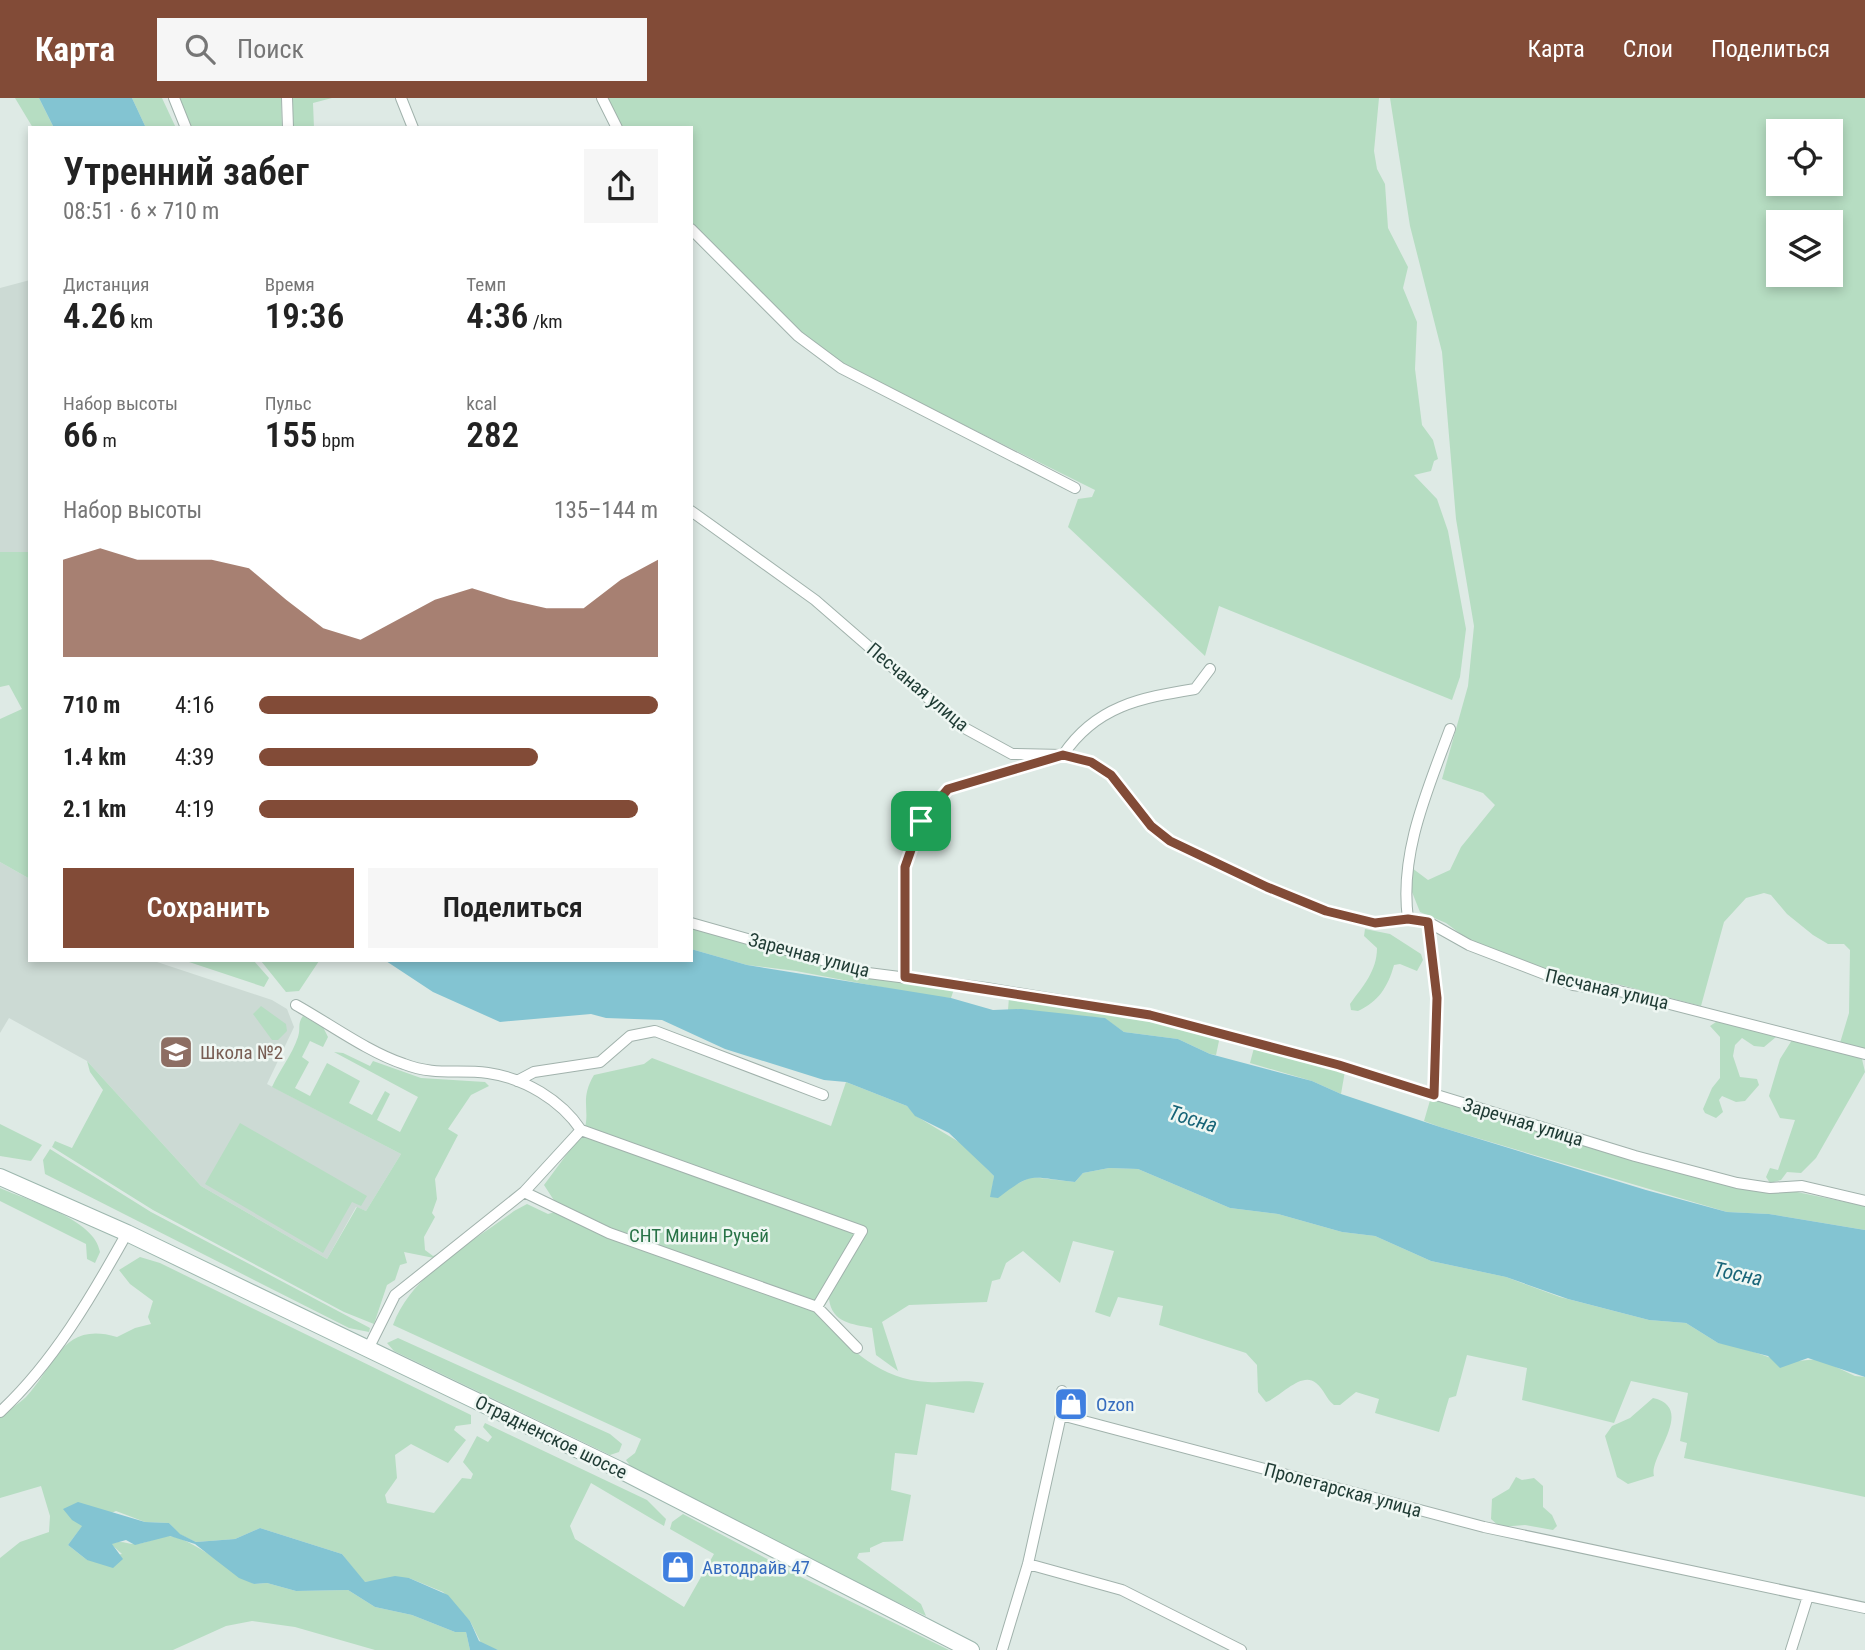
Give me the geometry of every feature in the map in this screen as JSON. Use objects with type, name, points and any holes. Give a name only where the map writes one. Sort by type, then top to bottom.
[{"type":"main road","name":"Отрадненское шоссе","points":[[0,1177],[127,1233],[367,1351],[618,1469],[971,1650]]},
{"type":"street","points":[[174,98],[185,126]]},
{"type":"street","points":[[287,98],[288,126]]},
{"type":"street","points":[[401,98],[412,126]]},
{"type":"street","points":[[602,98],[616,126]]},
{"type":"street","points":[[693,231],[798,336],[841,368],[1075,488]]},
{"type":"street","name":"Песчаная улица","points":[[693,512],[816,600],[959,725],[1012,754],[1063,755],[1091,762],[1111,775],[1151,826],[1170,841],[1267,887],[1326,911],[1375,923],[1408,919],[1428,922],[1469,945],[1555,979],[1619,991],[1865,1054]]},
{"type":"street","points":[[905,977],[905,867],[921,821],[948,789],[1063,755],[1078,733],[1121,704],[1195,689],[1210,669]]},
{"type":"street","points":[[1408,919],[1408,867],[1416,827],[1450,729]]},
{"type":"street","points":[[1428,922],[1437,998],[1434,1095]]},
{"type":"street","name":"Заречная улица","points":[[693,924],[868,973],[1150,1015],[1326,1062],[1737,1183],[1770,1188],[1802,1186],[1865,1201]]},
{"type":"street","points":[[296,1005],[402,1064],[437,1074],[487,1073],[517,1081],[561,1105],[581,1130],[862,1231],[817,1307]]},
{"type":"street","points":[[517,1081],[534,1072],[600,1062],[630,1036],[655,1031],[823,1095]]},
{"type":"street","points":[[367,1351],[395,1295],[524,1192],[581,1130]]},
{"type":"street","points":[[524,1192],[610,1233],[817,1307],[857,1348]]},
{"type":"street","points":[[0,1412],[26,1389],[57,1346],[127,1233]]},
{"type":"street","points":[[1002,1650],[1028,1564],[1061,1415],[1062,1391]]},
{"type":"street","name":"Пролетарская улица","points":[[1061,1415],[1485,1527],[1865,1608]]},
{"type":"street","points":[[1028,1564],[1122,1590],[1241,1650]]},
{"type":"street","points":[[1791,1650],[1808,1596]]},
{"type":"shaded area","points":[[28,281],[28,552],[0,552],[0,288]]},
{"type":"shaded area","name":"Школа №2","points":[[0,862],[28,878],[28,962],[157,962],[272,1000],[287,1009],[294,1027],[267,1084],[401,1154],[366,1211],[356,1207],[327,1259],[201,1186],[87,1061],[9,1018],[0,1033]]},
{"type":"green space","points":[[15,98],[39,98],[53,126],[32,126]]},
{"type":"green space","points":[[132,98],[162,98],[175,126],[145,126]]},
{"type":"green space","points":[[175,98],[281,98],[282,126],[187,126]]},
{"type":"green space","points":[[292,98],[332,98],[313,103],[314,126],[293,126]]},
{"type":"green space","points":[[604,98],[1379,98],[1374,151],[1377,169],[1385,184],[1388,228],[1408,267],[1403,288],[1417,322],[1415,369],[1422,425],[1433,440],[1438,459],[1434,461],[1431,471],[1414,475],[1437,499],[1448,531],[1466,629],[1460,677],[1452,700],[1219,606],[1205,656],[1068,527],[1078,499],[1092,497],[1095,490],[842,364],[800,333],[693,225],[693,126],[619,126]]},
{"type":"green space","points":[[1390,98],[1865,98],[1865,1049],[1840,1043],[1849,1013],[1850,950],[1844,944],[1828,944],[1813,935],[1787,914],[1771,895],[1764,893],[1746,898],[1724,922],[1701,1006],[1621,985],[1552,974],[1470,941],[1446,923],[1420,912],[1410,887],[1412,868],[1428,880],[1450,870],[1461,847],[1495,805],[1483,793],[1442,779],[1468,686],[1474,626],[1456,519],[1442,352],[1410,226]]},
{"type":"green space","points":[[0,552],[28,552],[28,878],[0,862],[0,719],[22,709],[9,685],[0,687]]},
{"type":"green space","points":[[693,928],[866,976],[954,989],[951,998],[933,997],[796,971],[747,965],[693,950]]},
{"type":"green space","points":[[1365,929],[1390,934],[1421,954],[1423,960],[1417,971],[1400,964],[1394,965],[1381,993],[1358,1011],[1351,1010],[1350,1004],[1375,964],[1377,948],[1364,936]]},
{"type":"green space","points":[[189,962],[255,962],[269,978],[264,987]]},
{"type":"green space","points":[[262,962],[318,962],[299,991],[286,992]]},
{"type":"green space","points":[[1009,997],[1110,1012],[1220,1036],[1216,1055],[1178,1039],[1124,1032],[1104,1018],[1008,1010]]},
{"type":"green space","points":[[261,1006],[286,1024],[287,1031],[278,1040],[272,1040],[253,1014]]},
{"type":"green space","points":[[303,1016],[323,1027],[328,1037],[323,1047],[310,1041],[302,1057],[309,1062],[295,1088],[310,1096],[327,1063],[360,1081],[349,1103],[372,1115],[385,1091],[390,1094],[377,1120],[400,1132],[418,1097],[334,1052],[343,1053],[370,1066],[373,1061],[421,1078],[485,1082],[489,1086],[471,1095],[448,1129],[458,1135],[435,1179],[437,1199],[432,1213],[435,1217],[424,1237],[425,1250],[433,1256],[444,1251],[434,1258],[404,1252],[407,1263],[400,1265],[395,1280],[387,1285],[374,1324],[344,1312],[153,1210],[52,1147],[55,1141],[72,1148],[103,1090],[90,1072],[87,1061],[201,1186],[327,1259],[357,1207],[366,1211],[401,1154],[272,1087],[295,1044]]},
{"type":"green space","points":[[1719,1020],[1776,1037],[1764,1047],[1754,1046],[1742,1038],[1735,1045],[1733,1056],[1740,1077],[1757,1079],[1759,1085],[1745,1101],[1736,1102],[1722,1096],[1719,1100],[1723,1112],[1716,1118],[1705,1113],[1703,1109],[1712,1088],[1720,1078],[1720,1037],[1710,1026]]},
{"type":"green space","points":[[1792,1040],[1855,1054],[1862,1059],[1865,1072],[1816,1158],[1801,1173],[1787,1172],[1781,1180],[1770,1183],[1766,1177],[1770,1168],[1778,1170],[1795,1120],[1780,1118],[1769,1096],[1780,1059]]},
{"type":"green space","points":[[1255,1044],[1345,1071],[1341,1094],[1312,1081],[1250,1063]]},
{"type":"green space","name":"СНТ Минин Ручей","points":[[652,1058],[831,1126],[846,1082],[907,1106],[916,1116],[964,1145],[994,1176],[991,1197],[1031,1177],[1075,1182],[1083,1173],[1109,1168],[1138,1169],[1230,1208],[1278,1214],[1342,1232],[1375,1236],[1431,1261],[1506,1277],[1560,1297],[1649,1320],[1686,1323],[1718,1343],[1731,1344],[1774,1359],[1819,1359],[1855,1376],[1865,1377],[1865,1497],[1684,1458],[1687,1443],[1680,1441],[1688,1393],[1631,1381],[1614,1423],[1522,1400],[1527,1368],[1467,1355],[1456,1396],[1449,1398],[1439,1432],[1375,1413],[1379,1399],[1356,1392],[1340,1405],[1334,1405],[1319,1385],[1310,1380],[1298,1382],[1266,1402],[1258,1392],[1257,1365],[1246,1353],[1159,1325],[1163,1306],[1118,1297],[1110,1317],[1095,1312],[1114,1251],[1073,1241],[1060,1283],[1023,1251],[1006,1263],[1000,1279],[992,1281],[987,1302],[909,1305],[882,1322],[898,1371],[876,1355],[872,1328],[839,1318],[829,1299],[818,1316],[867,1361],[895,1375],[928,1382],[984,1383],[974,1413],[926,1404],[917,1455],[895,1453],[891,1490],[911,1495],[903,1541],[883,1542],[870,1548],[870,1552],[859,1553],[857,1558],[921,1604],[926,1616],[736,1525],[634,1471],[626,1460],[635,1453],[641,1439],[393,1325],[414,1290],[462,1247],[527,1204],[548,1214],[555,1212],[557,1205],[544,1185],[584,1131],[587,1091],[594,1075],[644,1064]]},
{"type":"green space","points":[[1431,1097],[1740,1187],[1773,1193],[1792,1191],[1865,1206],[1865,1230],[1769,1214],[1727,1212],[1440,1127],[1424,1121]]},
{"type":"green space","points":[[240,1123],[367,1196],[361,1206],[352,1202],[323,1253],[205,1184]]},
{"type":"green space","points":[[0,1124],[42,1145],[31,1161],[0,1156]]},
{"type":"green space","points":[[50,1149],[151,1212],[370,1328],[369,1332],[349,1328],[45,1174],[43,1160]]},
{"type":"green space","points":[[0,1188],[43,1205],[86,1230],[95,1240],[100,1252],[95,1263],[87,1259],[86,1244],[0,1201]]},
{"type":"green space","points":[[140,1257],[160,1263],[471,1415],[471,1424],[456,1426],[454,1430],[466,1440],[448,1463],[411,1444],[395,1455],[397,1478],[385,1495],[387,1503],[434,1513],[462,1478],[471,1479],[473,1474],[463,1462],[477,1436],[488,1442],[492,1437],[483,1427],[485,1423],[647,1500],[666,1519],[664,1526],[591,1483],[570,1526],[575,1539],[684,1607],[714,1554],[670,1529],[672,1522],[683,1514],[801,1577],[949,1650],[498,1650],[482,1645],[470,1621],[443,1592],[409,1578],[364,1582],[342,1554],[260,1528],[235,1539],[196,1542],[179,1534],[169,1523],[145,1522],[116,1511],[83,1525],[68,1545],[87,1560],[122,1554],[111,1544],[115,1543],[137,1544],[165,1536],[178,1538],[254,1584],[267,1583],[296,1591],[348,1590],[375,1607],[412,1615],[455,1632],[466,1632],[470,1650],[375,1650],[295,1627],[252,1621],[226,1626],[173,1650],[0,1650],[0,1558],[20,1542],[49,1532],[50,1516],[41,1486],[0,1498],[0,1417],[26,1397],[62,1349],[72,1341],[84,1335],[117,1337],[151,1324],[148,1317],[153,1301],[130,1284],[119,1270]]},
{"type":"green space","points":[[398,1338],[610,1434],[622,1444],[619,1452],[610,1455],[394,1351],[387,1343]]},
{"type":"green space","points":[[1653,1398],[1665,1403],[1671,1412],[1668,1434],[1654,1468],[1654,1476],[1628,1484],[1617,1477],[1605,1436],[1612,1426],[1630,1418]]},
{"type":"green space","points":[[1516,1477],[1522,1480],[1534,1478],[1543,1486],[1543,1507],[1552,1515],[1557,1526],[1553,1530],[1525,1525],[1500,1527],[1491,1519],[1492,1499],[1509,1489]]},
{"type":"water","points":[[39,98],[132,98],[145,126],[53,126]]},
{"type":"water","name":"Тосна","points":[[693,950],[747,965],[951,998],[993,1010],[1021,1009],[1105,1018],[1124,1032],[1178,1039],[1210,1054],[1312,1081],[1341,1094],[1440,1127],[1646,1190],[1727,1212],[1769,1214],[1865,1230],[1865,1377],[1808,1358],[1780,1368],[1768,1356],[1718,1343],[1686,1323],[1649,1320],[1568,1299],[1506,1277],[1431,1261],[1375,1236],[1342,1232],[1278,1214],[1230,1208],[1138,1169],[1109,1168],[1083,1173],[1075,1182],[1034,1178],[1019,1183],[998,1198],[990,1197],[994,1176],[949,1133],[915,1116],[907,1106],[846,1082],[824,1080],[725,1049],[662,1020],[606,1018],[591,1014],[500,1022],[433,992],[388,962],[693,962]]},
{"type":"water","points":[[78,1502],[145,1522],[169,1523],[180,1534],[196,1542],[235,1539],[260,1528],[342,1554],[365,1582],[395,1576],[409,1578],[448,1595],[470,1621],[479,1641],[498,1650],[470,1650],[466,1632],[455,1632],[412,1615],[375,1607],[348,1590],[296,1591],[267,1583],[254,1584],[239,1578],[195,1544],[170,1536],[135,1545],[126,1540],[112,1544],[123,1559],[113,1568],[87,1560],[68,1545],[82,1526],[72,1520],[63,1509]]},
{"type":"place","name":"Школа №2","points":[[176,1052]]},
{"type":"place","name":"Ozon","points":[[1071,1404]]},
{"type":"place","name":"Автодрайв 47","points":[[678,1567]]},
{"type":"route","points":[[1063,755],[1091,762],[1111,775],[1151,826],[1170,841],[1267,887],[1326,911],[1375,923],[1408,919],[1428,922],[1437,998],[1434,1095],[1339,1065],[1150,1015],[905,977],[905,867],[921,821],[948,789],[1063,755]]}]
